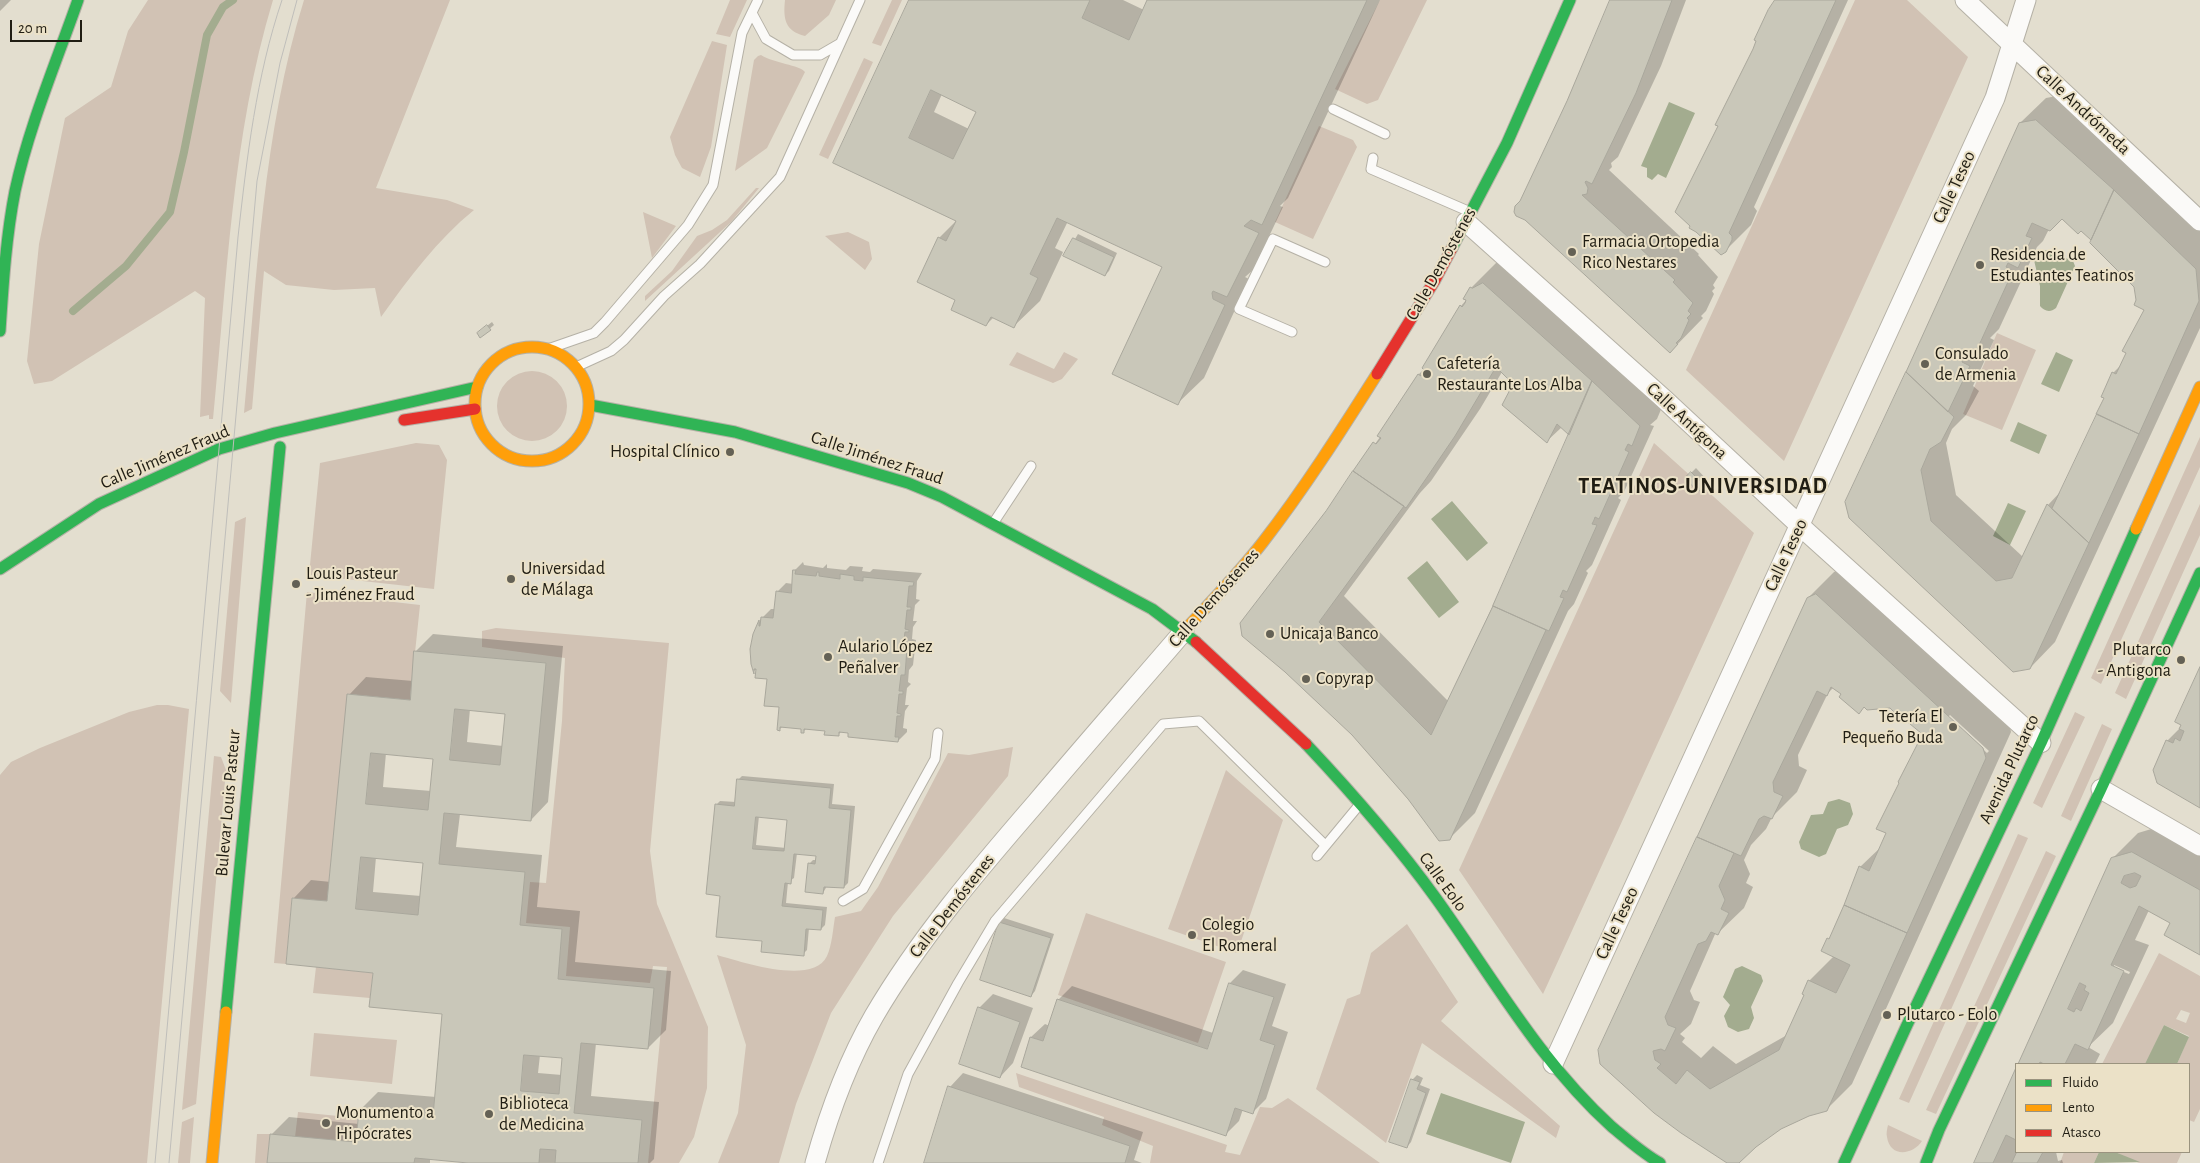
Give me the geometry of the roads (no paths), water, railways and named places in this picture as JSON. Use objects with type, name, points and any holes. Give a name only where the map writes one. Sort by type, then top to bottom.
[{"type":"main road","points":[[0,331],[4,275],[17,184],[26,148],[78,0]]},
{"type":"main road","name":"Calle Demóstenes","points":[[1184,631],[1221,592],[1263,542],[1348,420],[1435,280],[1507,143],[1570,0]]},
{"type":"main road","points":[[528,347],[548,349],[567,358],[576,367],[587,385],[590,405],[587,422],[574,445],[553,458],[512,459],[491,445],[478,424],[475,409],[477,387],[493,362],[512,350],[528,347]]},
{"type":"main road","name":"Calle Jiménez Fraud","points":[[0,569],[99,504],[219,449],[275,433],[477,387]]},
{"type":"main road","name":"Avenida Plutarco","points":[[1844,1163],[1906,1025],[2041,743],[2071,672],[2200,388]]},
{"type":"main road","name":"Calle Jiménez Fraud","points":[[590,405],[735,432],[908,483],[942,496],[1152,609],[1184,631]]},
{"type":"main road","points":[[394,422],[475,409]]},
{"type":"main road","name":"Bulevar Louis Pasteur","points":[[212,1163],[285,446],[264,452]]},
{"type":"main road","points":[[1926,1163],[1939,1130],[2101,789],[2200,573]]},
{"type":"main road","name":"Calle Eolo","points":[[1184,631],[1298,734],[1361,802],[1435,897],[1512,1013],[1553,1064],[1588,1105],[1643,1154],[1660,1163]]},
{"type":"street","name":"Calle Andrómeda","points":[[1965,0],[2200,221]]},
{"type":"street","name":"Calle Teseo","points":[[1553,1064],[1995,98],[2026,0]]},
{"type":"street","name":"Calle Antígona","points":[[1468,217],[1799,526],[2041,743]]},
{"type":"street","name":"Calle Demóstenes","points":[[815,1163],[848,1070],[874,1017],[905,968],[968,881],[1184,631]]},
{"type":"street","points":[[2101,789],[2200,846]]},
{"type":"lane","points":[[548,349],[594,333],[688,226],[713,186],[742,33],[758,0]]},
{"type":"lane","points":[[576,367],[611,350],[624,340],[664,296],[700,264],[780,178],[860,0]]},
{"type":"lane","points":[[752,13],[766,39],[793,55],[820,55],[839,44]]},
{"type":"lane","points":[[1333,109],[1385,134]]},
{"type":"lane","points":[[1373,158],[1371,169],[1468,217]]},
{"type":"lane","points":[[1292,332],[1239,308],[1273,239],[1325,262]]},
{"type":"lane","points":[[992,524],[1031,466]]},
{"type":"lane","points":[[878,1163],[908,1074],[958,983],[995,921],[1162,724],[1199,721],[1325,845]]},
{"type":"lane","points":[[843,901],[863,889],[935,759],[938,732]]},
{"type":"lane","points":[[1317,856],[1361,802]]},
{"type":"waterway","points":[[73,311],[126,266],[170,212],[207,35],[223,7],[233,0]]},
{"type":"tram line","points":[[155,1163],[238,237],[249,147],[259,88],[265,58],[282,0]]},
{"type":"tram line","points":[[169,1163],[257,181],[280,63],[297,0]]},
{"type":"place","name":"Farmacia Ortopedia Rico Nestares","points":[[1572,252]]},
{"type":"place","name":"Residencia de Estudiantes Teatinos","points":[[1980,265]]},
{"type":"place","name":"Consulado de Armenia","points":[[1925,364]]},
{"type":"place","name":"Cafetería Restaurante Los Alba","points":[[1427,374]]},
{"type":"place","name":"Hospital Clínico","points":[[730,452]]},
{"type":"place","name":"Universidad de Málaga","points":[[511,579]]},
{"type":"place","name":"Louis Pasteur - Jiménez Fraud","points":[[296,584]]},
{"type":"place","name":"Unicaja Banco","points":[[1270,634]]},
{"type":"place","name":"Aulario López Peñalver","points":[[828,657]]},
{"type":"place","name":"Plutarco - Antigona","points":[[2181,660]]},
{"type":"place","name":"Copyrap","points":[[1306,679]]},
{"type":"place","name":"Tetería El Pequeño Buda","points":[[1953,727]]},
{"type":"place","name":"Colegio El Romeral","points":[[1192,935]]},
{"type":"place","name":"Plutarco - Eolo","points":[[1887,1015]]},
{"type":"place","name":"Biblioteca de Medicina","points":[[489,1114]]},
{"type":"place","name":"Monumento a Hipócrates","points":[[326,1123]]},
{"type":"district","name":"TEATINOS-UNIVERSIDAD","points":[[1703,486]]}]
